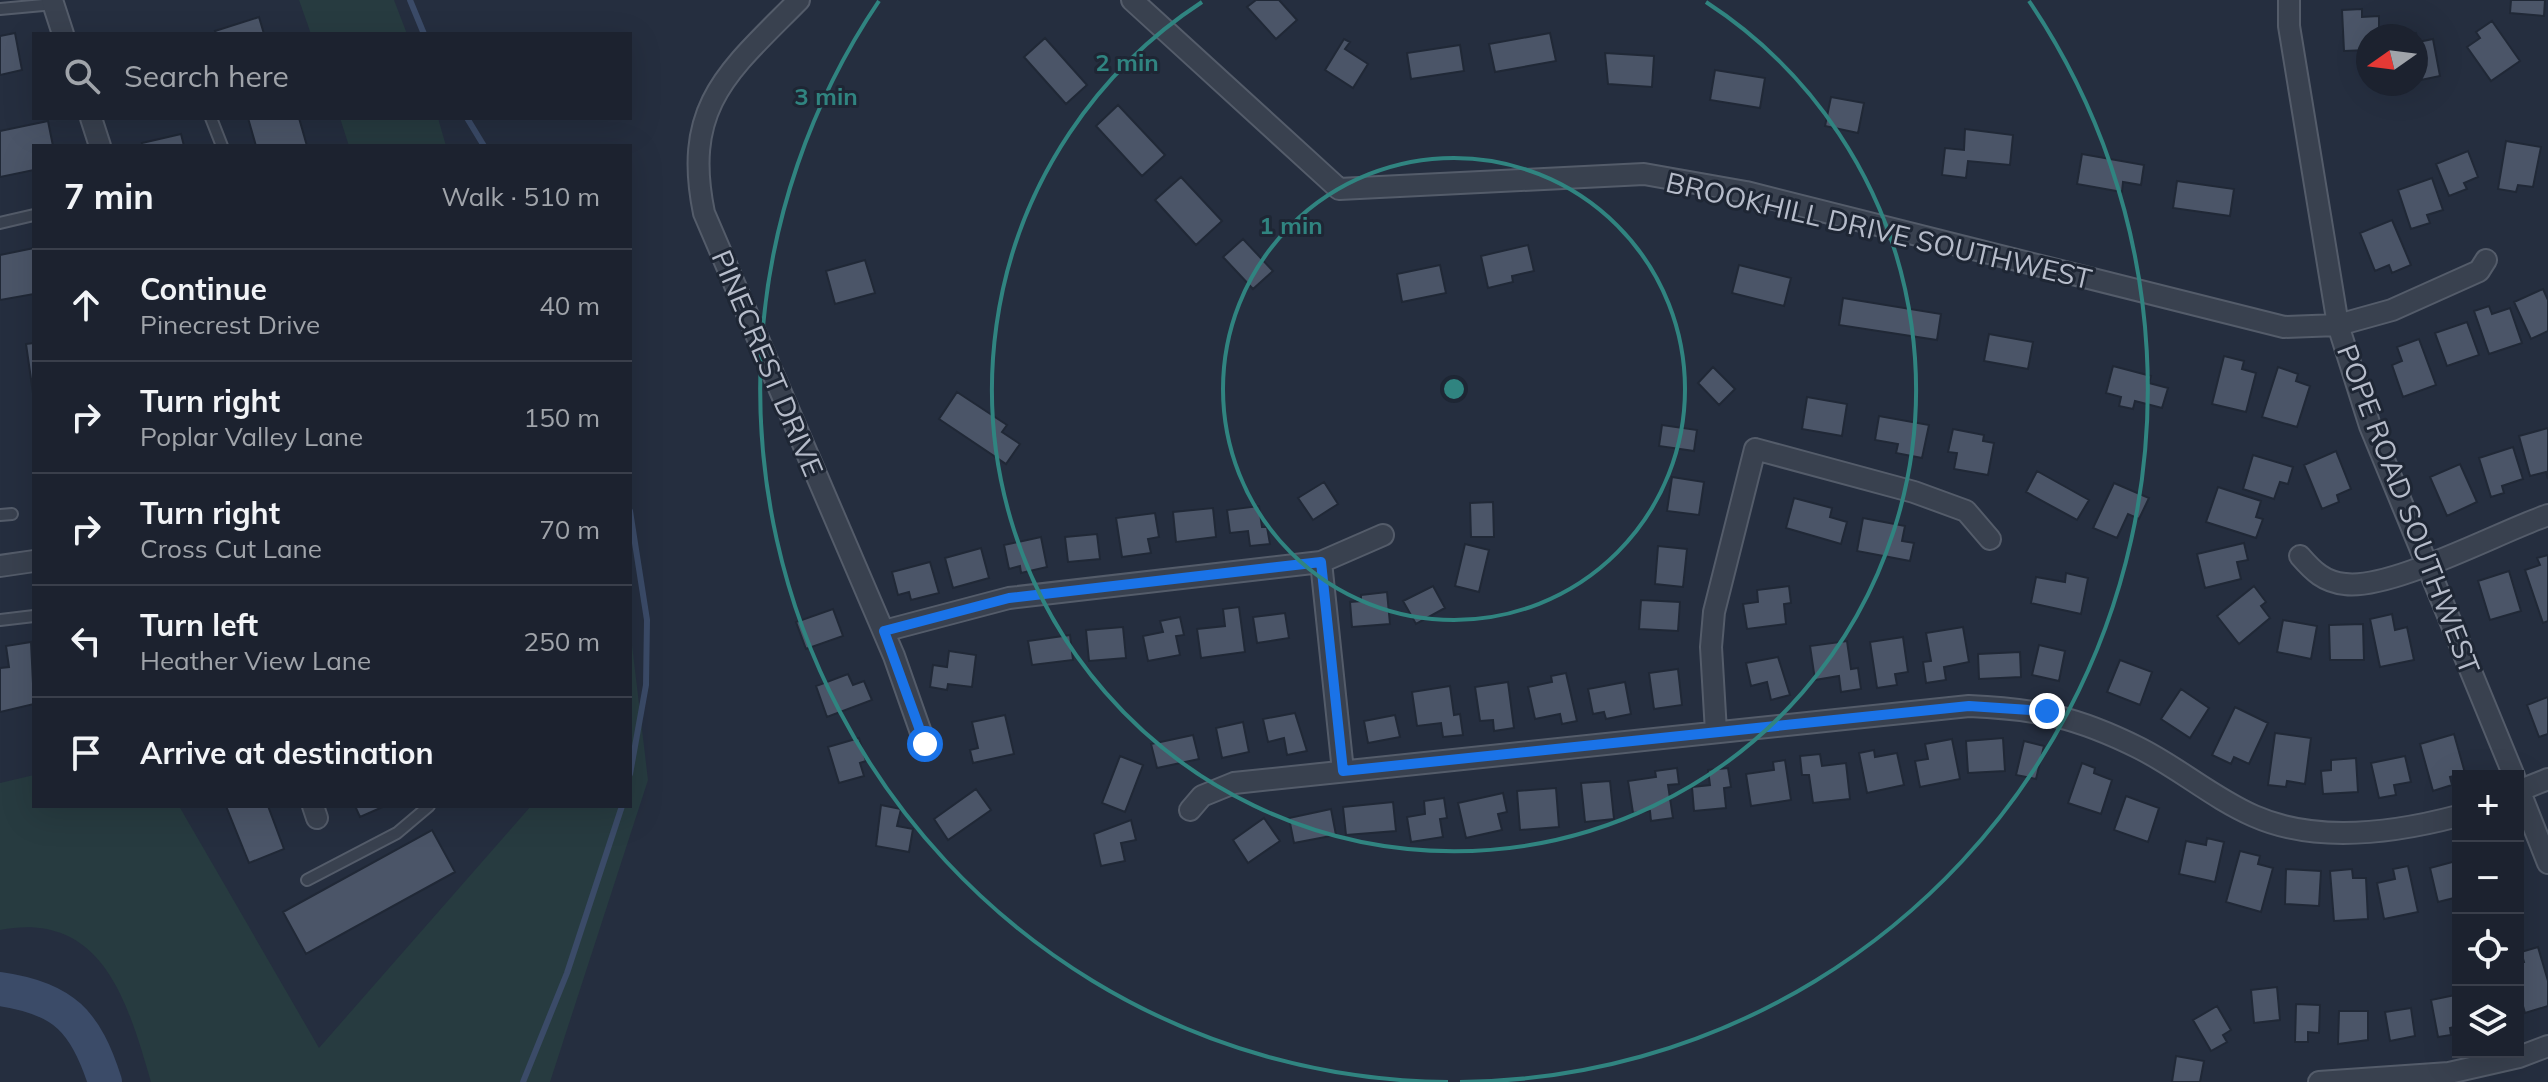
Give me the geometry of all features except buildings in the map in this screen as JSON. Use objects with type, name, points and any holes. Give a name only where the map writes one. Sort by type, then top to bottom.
[{"type":"street","name":"PINECREST DRIVE","points":[[799,0],[742,58],[709,103],[697,144],[697,179],[704,213],[884,631],[925,744]]},
{"type":"street","name":"BROOKHILL DRIVE SOUTHWEST","points":[[1132,0],[1339,189],[1644,174],[1746,192],[2284,327],[2338,325],[2392,310],[2479,271],[2486,260]]},
{"type":"street","name":"POPE ROAD SOUTHWEST","points":[[2289,0],[2291,41],[2338,325],[2370,426],[2511,770]]},
{"type":"street","points":[[53,2],[62,32]]},
{"type":"street","points":[[92,120],[99,144]]},
{"type":"street","points":[[1716,732],[1711,647],[1714,612],[1755,449],[1899,488],[1966,511],[1990,539]]},
{"type":"street","points":[[2300,556],[2317,576],[2345,585],[2398,576],[2548,515]]},
{"type":"street","points":[[884,631],[1009,598],[1321,562],[1383,535]]},
{"type":"street","points":[[0,566],[32,561]]},
{"type":"street","points":[[1321,562],[1343,771]]},
{"type":"street","points":[[1190,810],[1202,796],[1234,783],[1969,706],[2047,711],[2084,724],[2141,749],[2195,785],[2256,817],[2295,827],[2364,832],[2411,828],[2452,818]]},
{"type":"street","points":[[2524,784],[2548,779]]},
{"type":"street","name":"POPE ROAD SOUTHWEST","points":[[2524,803],[2548,863]]},
{"type":"street","points":[[2319,1082],[2449,1073],[2519,1057],[2548,1046]]},
{"type":"lane","points":[[0,9],[53,2]]},
{"type":"lane","points":[[212,120],[221,144]]},
{"type":"lane","points":[[0,223],[32,215]]},
{"type":"lane","points":[[0,515],[12,514]]},
{"type":"lane","points":[[0,620],[32,616]]},
{"type":"lane","points":[[307,880],[397,833],[427,808]]},
{"type":"green space","points":[[299,0],[394,0],[406,32],[310,32]]},
{"type":"green space","points":[[341,120],[439,120],[445,144],[348,144]]},
{"type":"green space","points":[[632,645],[648,780],[550,1082],[151,1082],[120,994],[106,969],[87,948],[64,934],[35,928],[0,930],[0,783],[32,775],[32,808],[180,808],[319,1048],[529,808],[632,808]]},
{"type":"waterway","points":[[410,0],[423,32]]},
{"type":"waterway","points":[[468,120],[483,144]]},
{"type":"waterway","points":[[632,524],[647,620],[646,685],[632,763]]},
{"type":"waterway","points":[[523,1082],[567,973],[621,808]]},
{"type":"waterway","points":[[0,989],[41,999],[69,1016],[90,1043],[105,1082]]},
{"type":"route","points":[[925,744],[884,631],[1009,598],[1321,562],[1343,771],[1969,706],[2047,711]]}]
